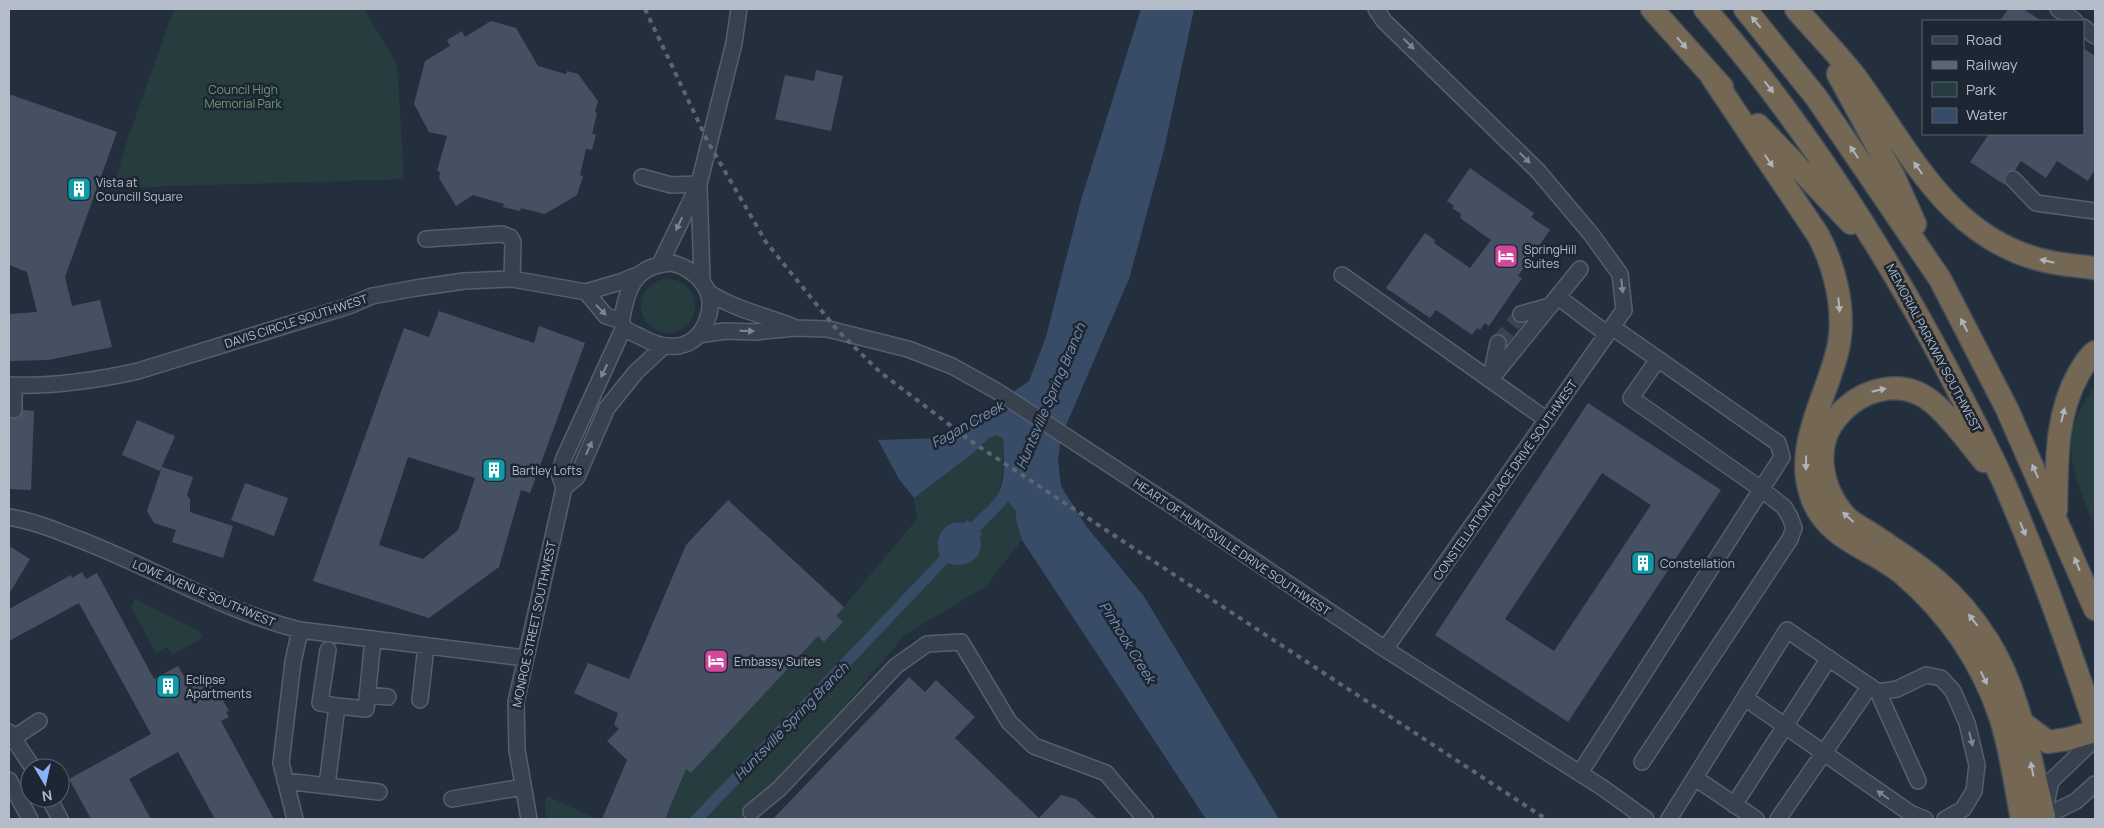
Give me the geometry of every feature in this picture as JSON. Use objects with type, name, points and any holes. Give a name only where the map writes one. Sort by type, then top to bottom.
[{"type":"highway","points":[[1652,9],[1712,77],[1887,260]]},
{"type":"highway","name":"MEMORIAL PARKWAY SOUTHWEST","points":[[1705,9],[1744,56],[1804,135],[1887,260],[1967,407],[2005,484],[2039,568],[2095,725]]},
{"type":"highway","points":[[1745,9],[1816,97],[1940,279]]},
{"type":"highway","points":[[1796,9],[1853,74],[1934,189],[1964,220],[1997,242],[2032,257],[2050,262],[2095,268]]},
{"type":"highway","points":[[1812,27],[1894,177],[1940,279],[2008,409],[2095,609]]},
{"type":"highway","points":[[1712,77],[1818,235],[1831,262],[1839,309],[1838,344],[1807,450],[1806,476],[1812,500],[1833,530],[1900,572],[1921,590],[1941,611],[1968,648],[1986,681],[2000,716],[2035,818]]},
{"type":"highway","points":[[2055,516],[2058,438],[2070,388],[2088,357],[2095,352]]},
{"type":"highway","points":[[2005,484],[1932,402],[1905,389],[1894,388],[1874,391],[1853,401],[1835,419],[1824,441],[1822,454],[1824,478],[1828,490],[1845,517],[1909,558],[1938,582],[1977,624],[1999,661],[2015,701],[2020,721],[2035,818]]},
{"type":"highway","points":[[2020,721],[2048,742],[2068,739],[2095,731]]},
{"type":"street","points":[[660,264],[699,184],[734,44],[739,9]]},
{"type":"street","name":"CONSTELLATION PLACE DRIVE SOUTHWEST","points":[[1376,9],[1384,21],[1538,170],[1591,234],[1620,274],[1624,310],[1385,649]]},
{"type":"street","points":[[2058,9],[2074,20]]},
{"type":"street","points":[[2084,28],[2095,36]]},
{"type":"street","points":[[642,177],[671,185],[699,184]]},
{"type":"street","points":[[2013,179],[2036,203],[2095,211]]},
{"type":"street","points":[[698,334],[705,326],[710,303],[705,286],[699,184]]},
{"type":"street","points":[[426,239],[502,234],[508,236],[513,242],[512,279]]},
{"type":"street","points":[[663,347],[651,343],[623,324],[606,316],[586,292],[620,282],[660,264],[672,263],[684,266],[694,272],[705,286]]},
{"type":"street","points":[[1490,380],[1580,269]]},
{"type":"street","name":"MONROE STREET SOUTHWEST","points":[[528,819],[517,750],[516,702],[564,488],[559,473],[623,324],[630,289],[640,274]]},
{"type":"street","points":[[1342,275],[1547,420]]},
{"type":"street","name":"DAVIS CIRCLE SOUTHWEST","points":[[11,385],[32,386],[117,376],[340,309],[372,296],[416,288],[464,281],[512,279],[586,292]]},
{"type":"street","name":"HEART OF HUNTSVILLE DRIVE SOUTHWEST","points":[[705,286],[740,309],[771,318],[795,328]]},
{"type":"street","points":[[1521,314],[1554,301],[1610,331],[1658,359],[1778,442],[1782,457],[1580,773]]},
{"type":"street","name":"HEART OF HUNTSVILLE DRIVE SOUTHWEST","points":[[698,334],[725,331],[755,332],[795,328],[828,329],[908,349],[952,366],[996,390],[1194,520],[1385,649],[1580,773],[1646,819]]},
{"type":"street","name":"MONROE STREET SOUTHWEST","points":[[564,488],[577,477],[607,408],[636,372],[663,347],[682,344],[698,334]]},
{"type":"street","points":[[1490,380],[1498,343]]},
{"type":"street","points":[[1642,762],[1790,539],[1794,528],[1784,507],[1631,398],[1658,359]]},
{"type":"street","points":[[11,385],[14,410]]},
{"type":"street","name":"LOWE AVENUE SOUTHWEST","points":[[9,517],[30,520],[84,541],[268,622],[300,630],[525,658]]},
{"type":"street","points":[[295,819],[281,763],[292,662],[300,630]]},
{"type":"street","points":[[1669,819],[1787,630],[1874,689],[1918,781]]},
{"type":"street","points":[[328,650],[320,703],[366,709],[373,639]]},
{"type":"street","points":[[751,812],[779,788],[896,666],[927,644],[961,642],[1008,722],[1034,746],[1106,773],[1145,819]]},
{"type":"street","points":[[420,700],[426,646]]},
{"type":"street","points":[[1734,804],[1829,658]]},
{"type":"street","points":[[1874,689],[1897,689],[1926,675],[1941,678],[1953,692],[1967,722],[1977,765],[1974,791],[1963,809],[1945,819]]},
{"type":"street","points":[[1778,819],[1824,754],[1874,689]]},
{"type":"street","points":[[367,695],[388,697]]},
{"type":"street","points":[[1745,698],[1910,813],[1925,819]]},
{"type":"street","points":[[327,785],[337,706]]},
{"type":"street","points":[[26,758],[10,737],[39,722]]},
{"type":"street","points":[[2035,818],[2051,781],[2095,739]]},
{"type":"street","points":[[1695,778],[1756,819]]},
{"type":"street","points":[[9,780],[30,819]]},
{"type":"street","points":[[285,781],[379,792]]},
{"type":"street","points":[[2035,818],[2076,801],[2095,784]]},
{"type":"street","points":[[452,799],[523,787]]},
{"type":"green space","name":"Council High Memorial Park","points":[[174,9],[364,9],[397,64],[404,179],[113,188],[128,138]]},
{"type":"green space","points":[[663,279],[673,279],[687,287],[693,296],[695,306],[693,316],[687,325],[673,333],[663,333],[653,328],[646,321],[641,311],[641,301],[646,291],[653,284]]},
{"type":"green space","points":[[2095,386],[2095,527],[2075,473],[2072,439],[2075,422]]},
{"type":"green space","points":[[997,435],[1003,439],[1003,460],[999,493],[1016,511],[1016,520],[1022,540],[986,586],[905,635],[798,760],[743,819],[665,819],[675,795],[670,787],[686,769],[691,773],[818,636],[824,642],[842,623],[836,616],[917,519],[914,498],[972,454],[989,438]]},
{"type":"green space","points":[[135,599],[199,631],[203,638],[172,655],[167,647],[156,653],[131,607]]},
{"type":"green space","points":[[547,796],[597,819],[546,819],[545,803]]},
{"type":"water","points":[[1141,9],[1194,9],[1164,150],[1129,279],[1061,437],[1058,460],[1061,486],[1086,526],[1143,595],[1279,819],[1206,819],[1022,540],[1016,520],[1016,511],[1008,502],[980,531],[982,534],[980,537],[980,551],[973,560],[961,565],[948,563],[705,819],[689,819],[940,556],[938,543],[942,531],[951,524],[964,523],[967,520],[971,523],[1001,489],[1004,460],[1003,439],[997,435],[989,438],[972,454],[914,498],[899,479],[878,440],[946,438],[1029,381],[1046,337],[1081,200]]},
{"type":"building","points":[[2008,9],[2023,9],[2040,20],[2001,20]]},
{"type":"building","points":[[491,21],[516,28],[538,66],[566,74],[567,71],[578,74],[598,101],[592,134],[596,134],[592,150],[586,149],[580,175],[583,176],[577,195],[545,214],[521,208],[520,211],[503,207],[504,204],[473,195],[456,206],[439,178],[440,172],[437,171],[447,136],[429,132],[414,104],[425,61],[450,46],[447,40],[462,31],[465,37]]},
{"type":"building","points":[[2084,49],[2095,56],[2095,169],[2088,181],[2057,161],[2046,178],[2021,161],[2015,170],[2006,173],[2004,177],[2005,185],[1970,162],[1988,135],[2084,135]]},
{"type":"building","points":[[816,70],[843,76],[831,131],[775,119],[785,75],[814,81]]},
{"type":"building","name":"Vista at Councill Square","points":[[9,94],[117,132],[65,277],[72,306],[100,300],[112,347],[48,360],[9,361],[9,314],[37,312],[27,272],[9,265]]},
{"type":"building","name":"SpringHill Suites","points":[[1470,168],[1534,213],[1531,217],[1550,230],[1518,276],[1522,278],[1489,326],[1485,323],[1480,330],[1477,328],[1472,335],[1436,310],[1430,318],[1386,288],[1425,233],[1435,240],[1434,243],[1470,268],[1491,240],[1460,218],[1461,214],[1452,208],[1454,206],[1447,201]]},
{"type":"building","name":"Bartley Lofts","points":[[439,311],[534,343],[539,326],[585,343],[530,493],[521,490],[499,567],[429,618],[313,581],[404,328],[429,337]],"holes":[[[408,457],[475,478],[458,530],[423,559],[379,545]]]},
{"type":"building","name":"Constellation","points":[[1588,403],[1721,490],[1568,722],[1435,635]],"holes":[[[1602,473],[1651,505],[1554,651],[1505,619]]]},
{"type":"building","points":[[23,410],[34,411],[31,490],[9,489],[9,418],[18,418]]},
{"type":"building","points":[[137,420],[175,436],[160,471],[122,455]]},
{"type":"building","points":[[162,467],[193,477],[187,495],[190,499],[190,512],[233,526],[223,558],[172,542],[176,530],[154,523],[147,511]]},
{"type":"building","points":[[245,483],[288,498],[274,536],[231,520]]},
{"type":"building","name":"Embassy Suites","points":[[728,500],[844,607],[836,616],[843,622],[824,642],[818,636],[691,773],[686,769],[665,819],[602,819],[627,760],[607,741],[619,729],[614,725],[618,713],[574,693],[588,663],[629,679],[686,545]]},
{"type":"building","points":[[9,546],[30,559],[9,594]]},
{"type":"building","name":"Eclipse Apartments","points":[[82,572],[86,579],[97,573],[154,679],[178,666],[187,681],[205,672],[229,711],[226,712],[229,717],[221,721],[274,819],[215,819],[178,752],[129,779],[151,819],[91,819],[70,778],[151,734],[79,603],[9,641],[9,609],[71,575],[72,578]]},
{"type":"building","points":[[909,677],[925,692],[936,680],[975,717],[955,738],[1039,818],[1061,795],[1076,799],[1097,819],[773,819]]},
{"type":"tunnel","points":[[1498,343],[1521,314]]},
{"type":"railway","points":[[645,9],[708,142],[766,242],[838,331],[880,372],[975,444],[1546,819]]},
{"type":"place","name":"Vista at Councill Square","points":[[79,189]]},
{"type":"place","name":"SpringHill Suites","points":[[1506,256]]},
{"type":"place","name":"Bartley Lofts","points":[[494,470]]},
{"type":"place","name":"Constellation","points":[[1643,563]]},
{"type":"place","name":"Embassy Suites","points":[[716,661]]},
{"type":"place","name":"Eclipse Apartments","points":[[168,686]]},
{"type":"water label","name":"Huntsville Spring Branch","points":[[1050,396]]},
{"type":"water label","name":"Fagan Creek","points":[[967,424]]},
{"type":"water label","name":"Pinhook Creek","points":[[1128,642]]},
{"type":"water label","name":"Huntsville Spring Branch","points":[[791,721]]}]
